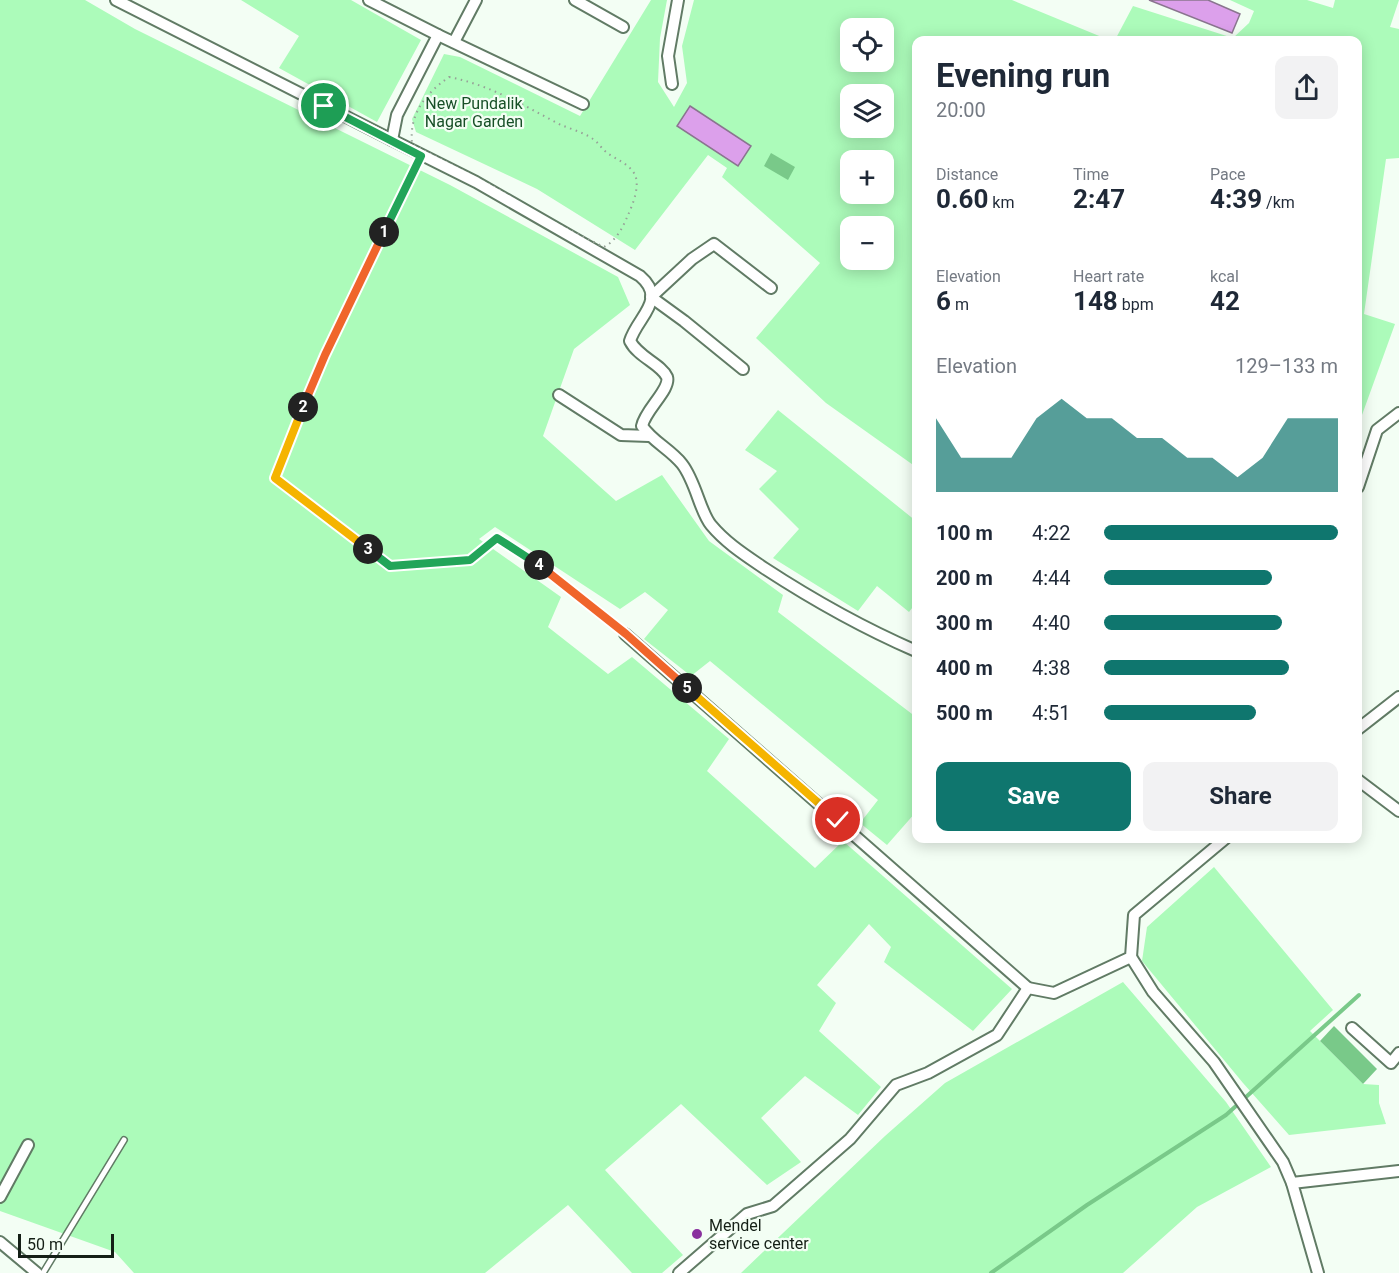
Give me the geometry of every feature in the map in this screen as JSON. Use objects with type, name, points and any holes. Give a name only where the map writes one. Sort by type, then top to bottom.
[{"type":"street","points":[[116,0],[476,182],[640,276],[649,284],[651,297],[648,311],[633,330],[630,341],[635,350],[665,374],[668,381],[665,390],[644,415],[642,426],[649,436],[681,463],[696,488],[709,523],[725,541],[801,592],[875,633],[912,649]]},
{"type":"street","points":[[369,0],[583,104]]},
{"type":"street","points":[[454,42],[476,0]]},
{"type":"street","points":[[575,0],[623,27]]},
{"type":"street","points":[[672,84],[668,56],[678,0]]},
{"type":"street","points":[[392,140],[397,116],[438,35]]},
{"type":"street","points":[[651,297],[692,259],[714,244],[771,288]]},
{"type":"street","points":[[651,297],[743,369]]},
{"type":"street","points":[[559,395],[621,435],[649,436]]},
{"type":"street","points":[[1362,475],[1377,430],[1399,413]]},
{"type":"street","points":[[626,634],[1028,988],[1054,993],[1131,957]]},
{"type":"street","points":[[1362,726],[1399,697]]},
{"type":"street","points":[[1362,783],[1399,811]]},
{"type":"street","points":[[1220,843],[1134,915],[1131,957],[1154,992],[1214,1062],[1283,1162],[1292,1183],[1318,1273]]},
{"type":"street","points":[[679,1273],[747,1214],[773,1206],[850,1138],[896,1085],[928,1073],[997,1035],[1028,988]]},
{"type":"street","points":[[1352,1028],[1391,1063],[1399,1053]]},
{"type":"street","points":[[0,1197],[28,1145]]},
{"type":"street","points":[[1292,1183],[1399,1171]]},
{"type":"street","points":[[0,1242],[37,1273]]},
{"type":"lane","points":[[43,1273],[123,1140]]},
{"type":"path","points":[[449,77],[473,82],[501,93],[593,139],[606,152],[631,169],[636,176],[631,209],[623,227],[604,248],[539,215],[498,189],[412,144],[411,128],[419,106],[434,88],[449,77]]},
{"type":"path","points":[[421,156],[325,355],[275,478],[390,566],[470,560],[497,538],[532,559],[626,634]]},
{"type":"green space","points":[[0,0],[85,0],[135,29],[450,185],[618,277],[630,305],[574,349],[543,436],[616,501],[662,475],[709,541],[783,595],[778,612],[912,714],[912,817],[887,845],[860,823],[878,800],[710,661],[691,676],[644,639],[668,610],[645,592],[620,609],[495,527],[479,539],[561,597],[548,627],[608,674],[632,657],[729,739],[707,771],[815,868],[843,841],[1012,989],[973,1031],[884,962],[891,947],[869,924],[817,985],[836,1003],[819,1031],[881,1087],[858,1115],[805,1076],[761,1118],[801,1162],[767,1185],[681,1104],[605,1170],[683,1255],[662,1273],[632,1273],[568,1205],[485,1273],[134,1273],[115,1252],[0,1211]]},
{"type":"green space","points":[[241,0],[351,0],[421,40],[377,122],[279,68],[299,36]]},
{"type":"green space","name":"New Pundalik Nagar Garden","points":[[651,0],[667,0],[660,38],[658,82],[674,107],[687,83],[682,46],[694,0],[1012,0],[1099,36],[912,36],[912,464],[826,403],[756,338],[820,263],[722,177],[727,168],[708,155],[635,250],[537,189],[416,132],[412,119],[444,54],[460,57],[580,116]]},
{"type":"green space","points":[[1230,0],[1307,0],[1333,8],[1335,0],[1399,0],[1390,27],[1399,29],[1399,158],[1386,159],[1364,314],[1395,324],[1362,415],[1362,36],[1235,36],[1249,23],[1254,11]]},
{"type":"green space","points":[[1133,6],[1227,36],[1117,36]]},
{"type":"green space","points":[[778,410],[912,518],[912,608],[909,612],[877,586],[858,611],[773,558],[799,529],[759,489],[777,471],[745,450]]},
{"type":"green space","points":[[1214,867],[1333,1010],[1310,1031],[1363,1084],[1379,1085],[1379,1103],[1386,1124],[1289,1135],[1142,961],[1147,927]]},
{"type":"green space","points":[[1123,982],[1226,1102],[1271,1167],[1197,1207],[1123,1273],[741,1273],[885,1136],[945,1083]]},
{"type":"shaded area","points":[[771,153],[795,167],[788,180],[764,166]]},
{"type":"shaded area","points":[[1334,1026],[1377,1069],[1363,1084],[1320,1041]]},
{"type":"building","points":[[1149,0],[1208,0],[1240,14],[1232,33]]},
{"type":"building","points":[[690,106],[751,146],[738,166],[677,126]]},
{"type":"waterway","points":[[991,1273],[1087,1205],[1226,1115],[1359,995]]},
{"type":"place","name":"Mendel service center","points":[[697,1234]]},
{"type":"route","points":[[324,106],[421,156],[325,355],[275,478],[390,566],[470,560],[497,538],[532,559],[626,634],[838,820]]}]
